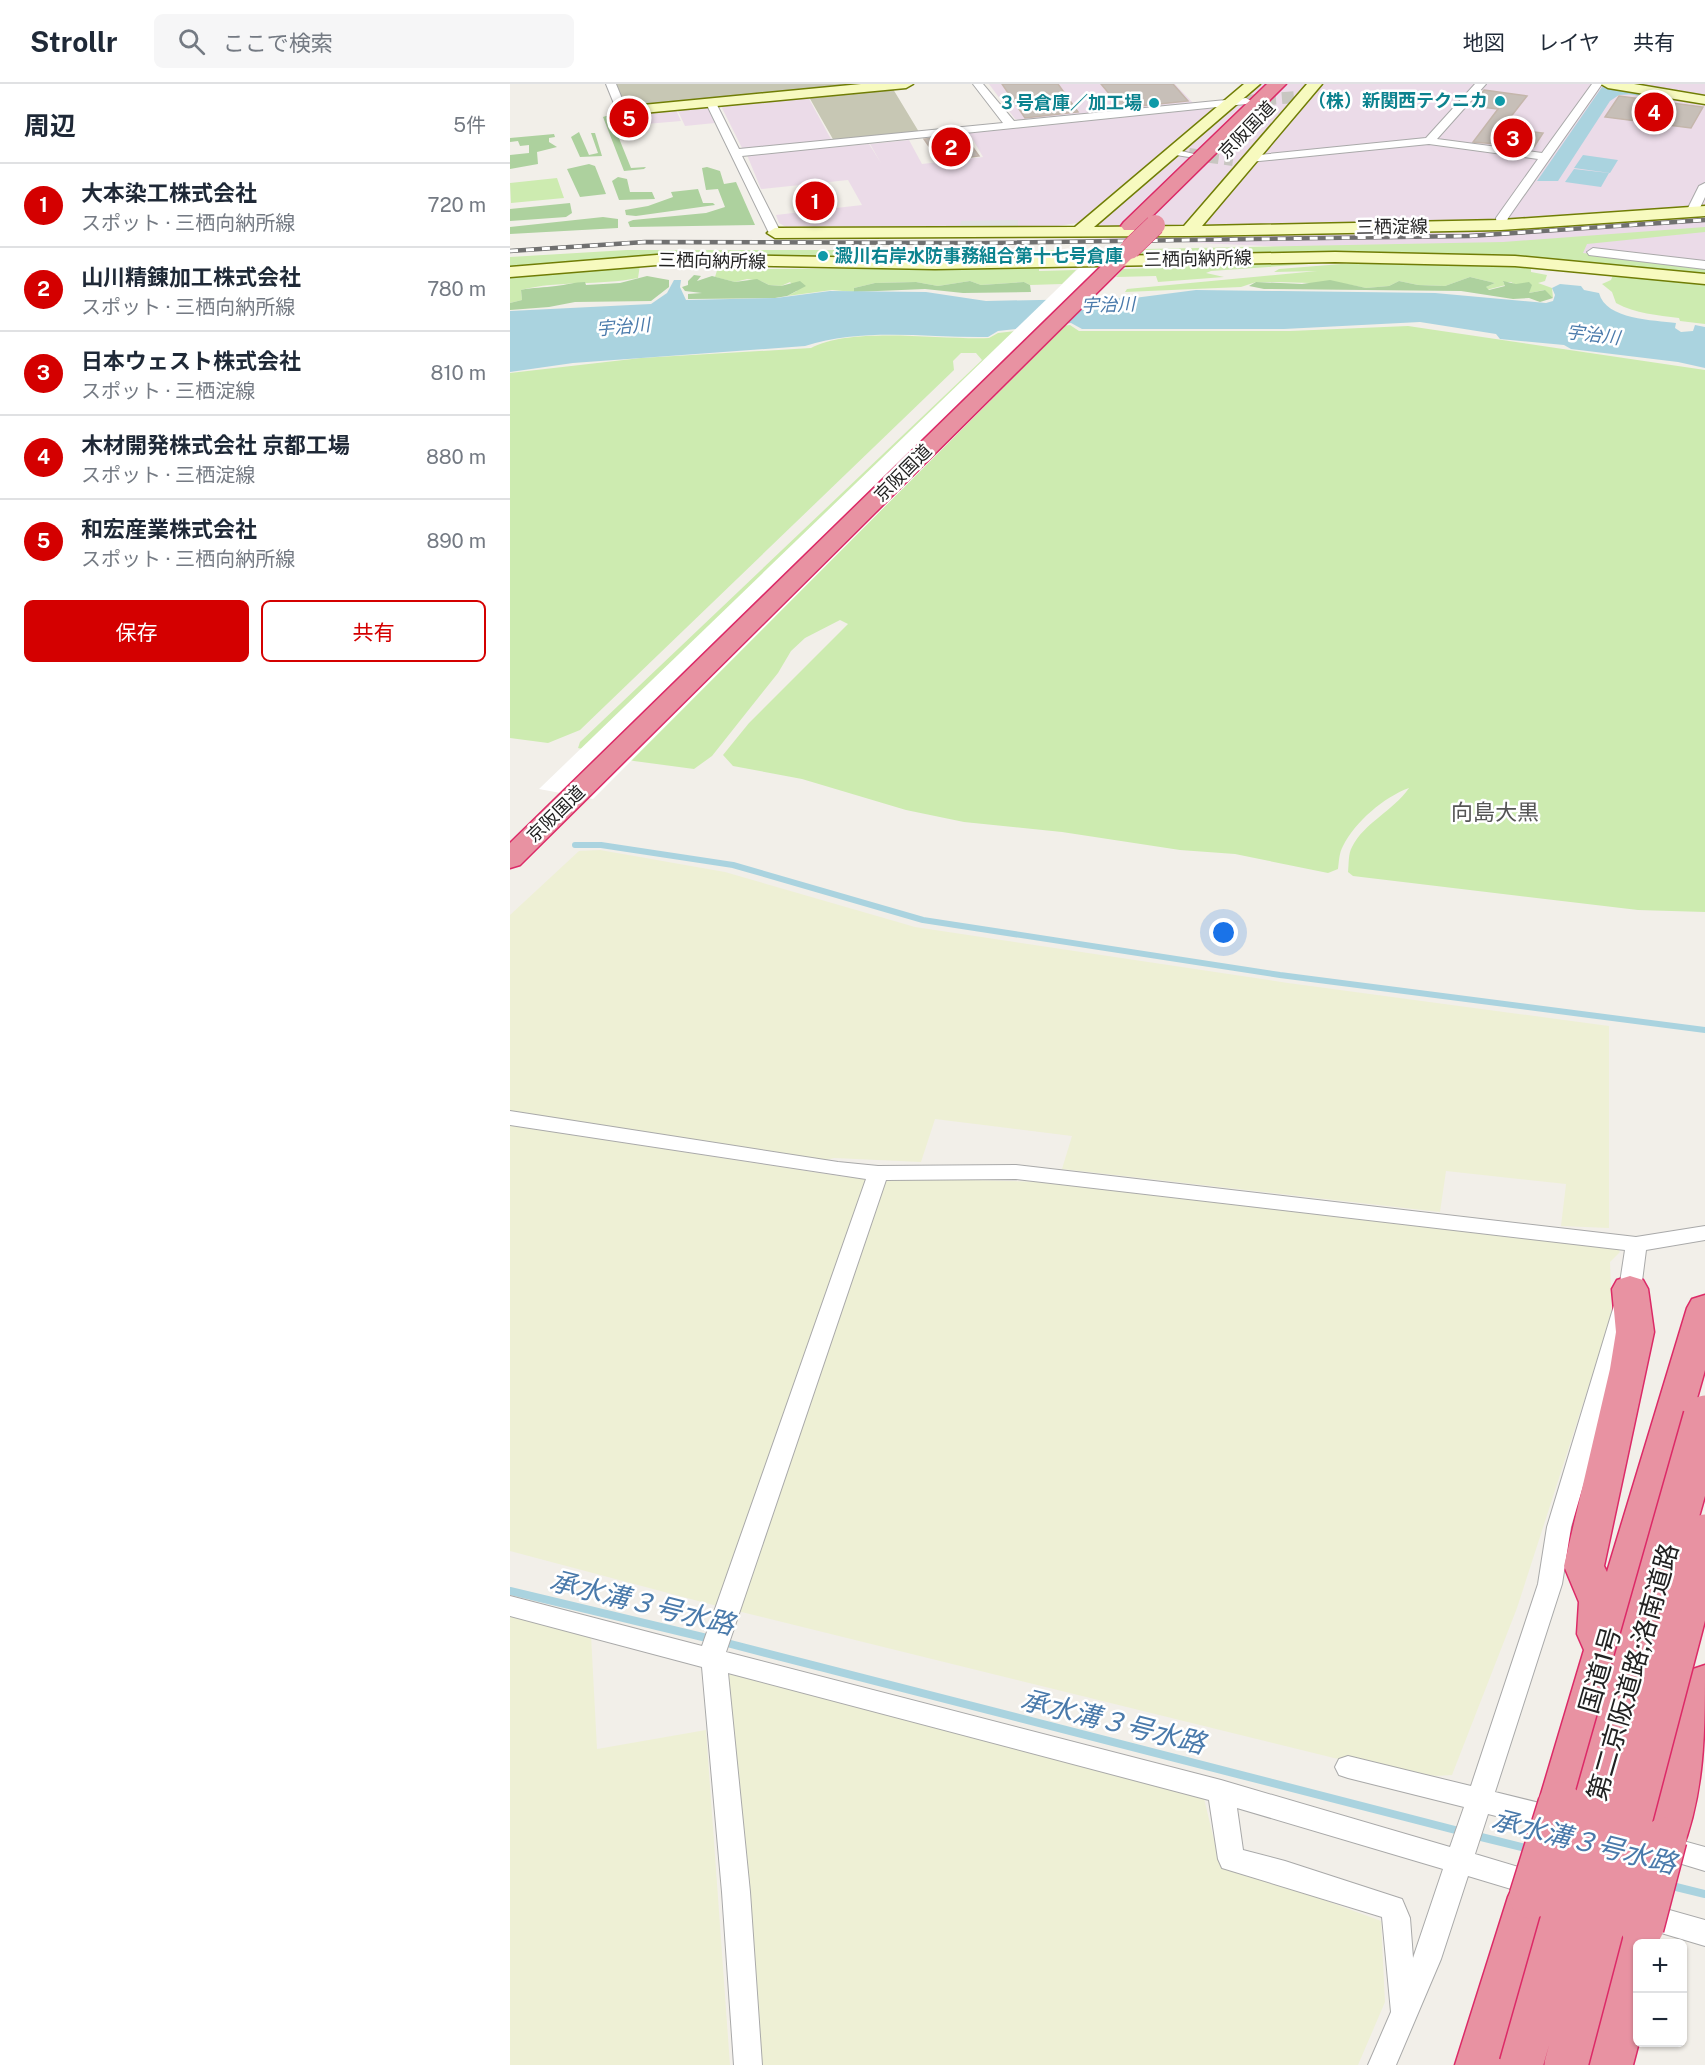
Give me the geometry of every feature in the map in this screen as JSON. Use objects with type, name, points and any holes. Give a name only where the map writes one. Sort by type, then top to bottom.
[{"type":"highway","name":"京阪国道","points":[[1110,258],[1131,226],[1277,84]]},
{"type":"highway","name":"京阪国道","points":[[510,859],[565,794],[1110,258],[1155,225],[1297,92]]},
{"type":"highway","name":"京阪国道","points":[[510,835],[565,794]]},
{"type":"highway","points":[[1605,1654],[1598,1634],[1600,1602],[1584,1566],[1629,1369],[1635,1332],[1630,1289]]},
{"type":"highway","name":"国道1号","points":[[1479,2065],[1605,1654],[1656,1465],[1705,1308]]},
{"type":"highway","name":"第二京阪道路;洛南道路","points":[[1521,2065],[1705,1418]]},
{"type":"highway","name":"第二京阪道路;洛南道路","points":[[1566,2065],[1705,1536]]},
{"type":"highway","points":[[1639,1939],[1705,1683]]},
{"type":"highway","points":[[1609,2065],[1633,1964]]},
{"type":"street","points":[[611,84],[622,111],[897,84]]},
{"type":"street","points":[[978,84],[1011,125]]},
{"type":"street","points":[[1078,232],[1173,152],[1239,102],[1253,84]]},
{"type":"street","points":[[1189,231],[1297,92],[1315,84]]},
{"type":"street","points":[[1429,141],[1481,84]]},
{"type":"street","points":[[1502,225],[1502,218],[1599,85],[1640,86],[1705,100]]},
{"type":"street","points":[[736,153],[1239,102]]},
{"type":"street","points":[[711,103],[775,232]]},
{"type":"street","points":[[1243,161],[1429,141],[1545,157]]},
{"type":"street","points":[[1173,152],[1189,154]]},
{"type":"street","points":[[1698,211],[1705,186]]},
{"type":"street","name":"三栖淀線","points":[[775,232],[1189,231],[1502,225],[1698,211]]},
{"type":"street","points":[[1593,252],[1705,265]]},
{"type":"street","name":"三栖向納所線","points":[[510,272],[669,259],[924,264],[1110,258],[1335,257],[1515,261],[1705,278]]},
{"type":"street","points":[[510,1118],[754,1157],[878,1173],[1016,1172],[1636,1244],[1705,1233]]},
{"type":"street","points":[[748,2065],[736,1892],[714,1654],[724,1613],[878,1173]]},
{"type":"street","points":[[1382,2065],[1427,1959],[1550,1584],[1559,1527],[1630,1289],[1636,1244]]},
{"type":"street","points":[[510,1606],[714,1654],[1460,1857],[1705,1933]]},
{"type":"street","points":[[1348,1767],[1705,1859]]},
{"type":"street","points":[[1221,1792],[1231,1858],[1392,1908],[1396,1918],[1404,2010]]},
{"type":"shaded area","points":[[616,84],[877,84],[626,107]]},
{"type":"shaded area","points":[[989,84],[1175,84],[1194,104],[1023,121],[1015,119]]},
{"type":"shaded area","points":[[1250,84],[1705,84],[1705,266],[1067,237]]},
{"type":"shaded area","points":[[893,89],[919,132],[834,141],[809,97]]},
{"type":"shaded area","points":[[808,97],[832,141],[743,150],[721,106]]},
{"type":"shaded area","points":[[708,108],[715,123],[685,126],[677,109]]},
{"type":"shaded area","points":[[1215,108],[1083,222],[1058,226],[786,227],[779,223],[776,215],[862,205],[848,180],[761,189],[747,155],[869,144],[881,163],[870,144],[909,140],[922,164],[983,157],[969,133]]},
{"type":"shaded area","points":[[676,110],[681,121],[646,124],[641,113]]},
{"type":"shaded area","points":[[1018,220],[1018,226],[960,226],[961,221]]},
{"type":"shaded area","points":[[600,850],[725,872],[915,927],[1288,983],[1609,1026],[1609,1228],[1561,1226],[1566,1184],[1446,1171],[1440,1212],[1062,1169],[1072,1136],[935,1119],[921,1162],[834,1158],[814,1163],[510,1112],[510,915],[579,851]]},
{"type":"shaded area","points":[[510,1125],[845,1177],[1046,1182],[1616,1245],[1620,1252],[1610,1262],[1612,1314],[1517,1608],[1452,1775],[1436,1776],[1334,1758],[717,1606],[510,1551]]},
{"type":"shaded area","points":[[510,1615],[591,1635],[597,1749],[706,1730],[730,2065],[510,2065]]},
{"type":"shaded area","points":[[737,1672],[1203,1794],[1219,1861],[1381,1921],[1385,2002],[1358,2065],[757,2065],[727,1676]]},
{"type":"green space","points":[[610,116],[631,168],[646,167],[644,169],[624,171],[603,117]]},
{"type":"green space","points":[[579,132],[589,155],[598,153],[591,133],[595,133],[602,156],[580,157],[571,137]]},
{"type":"green space","points":[[554,134],[555,137],[549,138],[549,142],[557,147],[537,152],[538,164],[510,169],[510,155],[529,153],[529,145],[520,146],[518,141],[510,142],[510,138]]},
{"type":"green space","points":[[589,164],[595,166],[606,194],[580,197],[567,169]]},
{"type":"green space","points":[[707,167],[720,171],[724,184],[736,182],[755,225],[630,227],[628,222],[633,220],[706,213],[725,207],[718,189],[706,190],[702,168]]},
{"type":"green space","points":[[618,177],[627,179],[630,192],[652,192],[655,199],[619,200],[612,181]]},
{"type":"green space","points":[[557,178],[564,198],[511,203],[510,183]]},
{"type":"green space","points":[[698,189],[703,203],[715,205],[636,216],[626,215],[625,210],[648,206],[673,197],[671,192]]},
{"type":"green space","points":[[570,203],[572,213],[566,217],[510,221],[510,209]]},
{"type":"green space","points":[[603,217],[618,219],[618,228],[510,234],[510,227]]},
{"type":"green space","points":[[1705,227],[1705,232],[1587,244],[1583,253],[1705,268],[1705,275],[1628,269],[1148,257],[1139,254],[1145,249],[1503,242]]},
{"type":"green space","points":[[627,250],[1090,250],[1079,258],[923,262],[743,258],[510,270],[510,257]]},
{"type":"green space","points":[[1379,259],[1211,271],[1206,273],[1224,277],[1158,282],[1156,276],[1116,277],[1123,269],[1154,268],[1130,265]]},
{"type":"green space","points":[[1404,259],[1562,268],[1562,271],[1531,269],[1531,272],[1547,275],[1545,281],[1538,283],[1552,288],[1553,298],[1544,290],[1529,293],[1511,282],[1503,282],[1506,285],[1486,290],[1486,287],[1495,283],[1470,277],[1445,286],[1418,285],[1399,281],[1389,286],[1366,288],[1346,284],[1256,282],[1241,287],[1125,292],[1127,289],[1317,271],[1274,272],[1279,269]]},
{"type":"green space","points":[[719,264],[757,266],[768,269],[1079,267],[1039,269],[1039,271],[1076,270],[1062,284],[1030,285],[1024,282],[981,285],[970,281],[938,286],[916,282],[875,283],[854,288],[854,292],[832,290],[787,296],[797,291],[790,282],[781,286],[747,279],[735,282],[715,277]]},
{"type":"green space","points":[[640,265],[638,278],[536,287],[521,290],[522,300],[510,303],[510,275]]},
{"type":"green space","points":[[1581,269],[1705,281],[1705,324],[1680,321],[1679,318],[1647,314],[1624,307],[1616,303],[1612,292],[1602,284],[1611,280],[1613,275],[1581,272]]},
{"type":"green space","points":[[694,275],[701,276],[697,281],[712,276],[735,282],[757,279],[769,285],[781,286],[800,281],[806,286],[787,296],[775,298],[688,299],[688,294],[702,293],[685,291],[682,287],[688,285],[688,281]]},
{"type":"green space","points":[[647,276],[669,280],[669,287],[651,301],[575,302],[510,310],[510,303],[522,300],[521,290],[581,282],[585,282],[586,285],[620,283]]},
{"type":"green space","points":[[1470,277],[1495,283],[1486,287],[1489,290],[1505,286],[1503,281],[1516,284],[1529,282],[1532,285],[1529,293],[1545,290],[1553,298],[1540,302],[1529,298],[1513,299],[1461,291],[1264,289],[1249,286],[1256,282],[1302,284],[1330,280],[1366,288],[1389,286],[1399,281],[1418,285],[1445,286]]},
{"type":"green space","points":[[970,281],[981,285],[1024,282],[1030,285],[1031,292],[963,293],[925,289],[854,292],[854,288],[875,283],[916,282],[938,286]]},
{"type":"green space","points":[[1070,325],[1079,331],[1290,331],[1408,326],[1705,370],[1705,912],[1638,910],[1353,876],[1348,872],[1349,856],[1357,839],[1409,788],[1390,797],[1363,819],[1343,846],[1338,869],[1328,873],[1235,854],[1180,850],[1062,832],[964,822],[906,810],[802,779],[733,766],[723,755],[749,723],[848,624],[840,620],[805,638],[791,651],[778,673],[712,756],[694,769],[634,761],[578,748],[580,742],[982,360],[976,353],[961,353],[953,361],[954,370],[580,730],[548,743],[510,738],[510,373],[641,358],[811,348],[828,341],[849,337],[989,338],[998,333]]},
{"type":"water","points":[[1602,87],[1634,91],[1635,94],[1619,95],[1610,101],[1558,181],[1537,181]]},
{"type":"water","points":[[1583,155],[1618,160],[1610,173],[1574,168]]},
{"type":"water","points":[[1574,169],[1609,173],[1601,187],[1565,182]]},
{"type":"water","name":"宇治川","points":[[674,280],[681,280],[680,287],[686,300],[776,298],[830,291],[926,292],[986,301],[1134,298],[1196,290],[1435,293],[1546,303],[1553,301],[1555,295],[1552,288],[1560,284],[1581,286],[1584,290],[1599,293],[1603,302],[1621,314],[1676,323],[1675,328],[1681,332],[1693,331],[1695,325],[1705,327],[1705,368],[1678,362],[1571,349],[1564,345],[1500,339],[1496,334],[1420,322],[1284,329],[1082,329],[1071,323],[998,331],[988,337],[873,335],[827,340],[805,346],[573,363],[510,372],[510,311],[651,304],[667,293]]},
{"type":"pier","points":[[1126,265],[593,799],[539,789],[1081,266]]},
{"type":"building","points":[[1002,84],[1058,84],[1078,112],[1025,118]]},
{"type":"building","points":[[1101,84],[1173,84],[1188,101],[1121,108]]},
{"type":"building","points":[[1484,90],[1527,96],[1502,128],[1543,133],[1534,147],[1473,142],[1498,109],[1472,106]]},
{"type":"building","points":[[1619,96],[1703,107],[1691,128],[1605,117]]},
{"type":"building","points":[[964,135],[979,156],[939,161],[924,139]]},
{"type":"waterway","points":[[1629,92],[1652,96]]},
{"type":"waterway","points":[[575,845],[601,845],[733,865],[923,920],[1280,975],[1705,1030]]},
{"type":"waterway","name":"承水溝３号水路","points":[[510,1591],[711,1639]]},
{"type":"waterway","name":"承水溝３号水路","points":[[723,1642],[1463,1832]]},
{"type":"waterway","name":"承水溝３号水路","points":[[1473,1835],[1530,1849]]},
{"type":"waterway","name":"承水溝３号水路","points":[[1668,1885],[1705,1894]]},
{"type":"tunnel","points":[[1246,101],[1296,97]]},
{"type":"tunnel","points":[[1189,154],[1233,160]]},
{"type":"railway","points":[[510,251],[645,242],[984,243],[1469,236],[1705,220]]},
{"type":"place","name":"（株）新関西テクニカ","points":[[1500,101]]},
{"type":"place","name":"３号倉庫／加工場","points":[[1154,103]]},
{"type":"place","name":"木材開発株式会社 京都工場","points":[[1654,112]]},
{"type":"place","name":"和宏産業株式会社","points":[[629,118]]},
{"type":"place","name":"日本ウェスト株式会社","points":[[1513,138]]},
{"type":"place","name":"山川精錬加工株式会社","points":[[951,147]]},
{"type":"place","name":"大本染工株式会社","points":[[815,201]]},
{"type":"place","name":"澱川右岸水防事務組合第十七号倉庫","points":[[823,256]]},
{"type":"district","name":"向島大黒","points":[[1495,812]]}]
